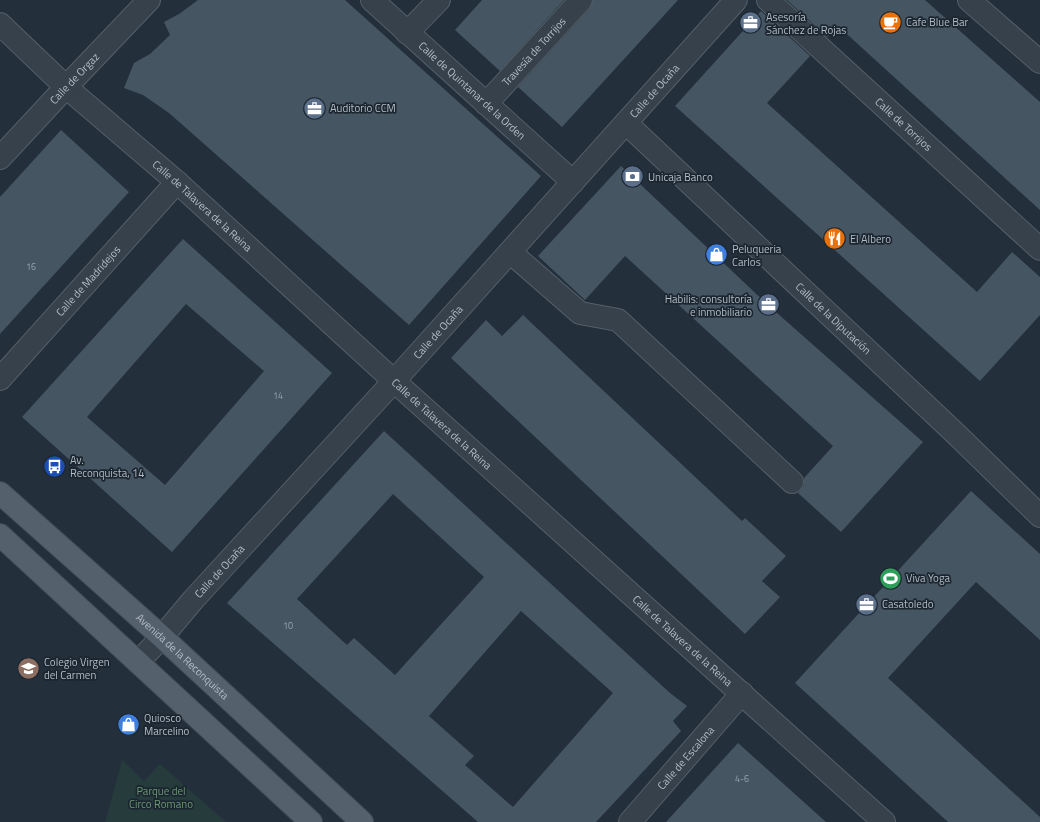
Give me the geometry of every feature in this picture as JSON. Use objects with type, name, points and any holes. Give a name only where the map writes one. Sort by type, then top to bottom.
[{"type":"main road","name":"Avenida de la Reconquista","points":[[0,493],[162,637],[362,822]]},
{"type":"main road","points":[[0,535],[311,822]]},
{"type":"street","name":"Calle de Orgaz","points":[[0,158],[149,0]]},
{"type":"street","name":"Calle de Quintanar de la Orden","points":[[372,0],[573,182]]},
{"type":"street","points":[[408,33],[439,0]]},
{"type":"street","name":"Travesía de Torrijos","points":[[486,104],[581,0]]},
{"type":"street","name":"Calle de Ocaña","points":[[138,662],[394,381],[736,0]]},
{"type":"street","name":"Calle de Torrijos","points":[[768,0],[1040,249]]},
{"type":"street","points":[[969,0],[1040,62]]},
{"type":"street","name":"Calle de Talavera de la Reina","points":[[0,24],[66,87],[177,182],[394,381],[884,822]]},
{"type":"street","name":"Calle de la Diputación","points":[[626,122],[956,434],[1040,516]]},
{"type":"street","name":"Calle de Madridejos","points":[[0,379],[177,182]]},
{"type":"street","points":[[510,252],[580,313],[618,320],[792,482]]},
{"type":"street","name":"Calle de Escalona","points":[[630,822],[742,693]]},
{"type":"green space","name":"Parque del Circo Romano","points":[[122,760],[144,781],[160,764],[226,822],[105,822]]},
{"type":"building","points":[[198,0],[345,0],[541,176],[409,325],[169,113],[143,95],[124,88],[134,63],[150,54],[170,35],[164,22],[179,14]]},
{"type":"building","points":[[482,0],[564,0],[500,71],[455,30]]},
{"type":"building","points":[[593,0],[678,0],[562,127],[518,87],[590,8]]},
{"type":"building","points":[[787,0],[925,0],[1040,102],[1040,210],[838,26],[827,37]]},
{"type":"building","points":[[761,11],[810,56],[767,103],[977,292],[1012,252],[1040,277],[1040,315],[980,381],[675,106]]},
{"type":"building","points":[[61,130],[129,192],[0,334],[0,197]]},
{"type":"building","points":[[621,166],[768,305],[923,442],[841,532],[798,493],[804,485],[804,478],[833,446],[625,256],[585,300],[538,256]]},
{"type":"building","points":[[183,239],[332,373],[172,552],[22,417]],"holes":[[[186,304],[264,371],[165,485],[87,417]]]},
{"type":"building","points":[[523,315],[742,521],[745,518],[786,556],[762,581],[780,597],[745,634],[451,358],[486,320],[502,336]]},
{"type":"building","points":[[384,431],[670,693],[687,706],[673,721],[681,731],[596,822],[478,822],[227,603]],"holes":[[[393,494],[484,577],[395,675],[354,638],[347,645],[297,599]],[[521,611],[613,693],[513,807],[465,765],[474,756],[429,716]]]},
{"type":"building","points":[[971,491],[1040,554],[1040,640],[976,582],[888,678],[1040,817],[1040,822],[948,822],[795,683]]},
{"type":"building","points":[[738,743],[826,822],[666,822]]},
{"type":"place","name":"Cafe Blue Bar","points":[[891,22]]},
{"type":"place","name":"Asesoría Sánchez de Rojas","points":[[750,23]]},
{"type":"place","name":"Auditorio CCM","points":[[315,108]]},
{"type":"place","name":"Unicaja Banco","points":[[633,177]]},
{"type":"place","name":"El Albero","points":[[834,239]]},
{"type":"place","name":"Peluqueria Carlos","points":[[716,255]]},
{"type":"place","name":"Habilis: consultoría e inmobiliario","points":[[768,305]]},
{"type":"place","name":"Av. Reconquista, 14","points":[[54,466]]},
{"type":"place","name":"Viva Yoga","points":[[891,578]]},
{"type":"place","name":"Casatoledo","points":[[867,604]]},
{"type":"place","name":"Colegio Virgen del Carmen","points":[[29,668]]},
{"type":"place","name":"Quiosco Marcelino","points":[[129,724]]}]
